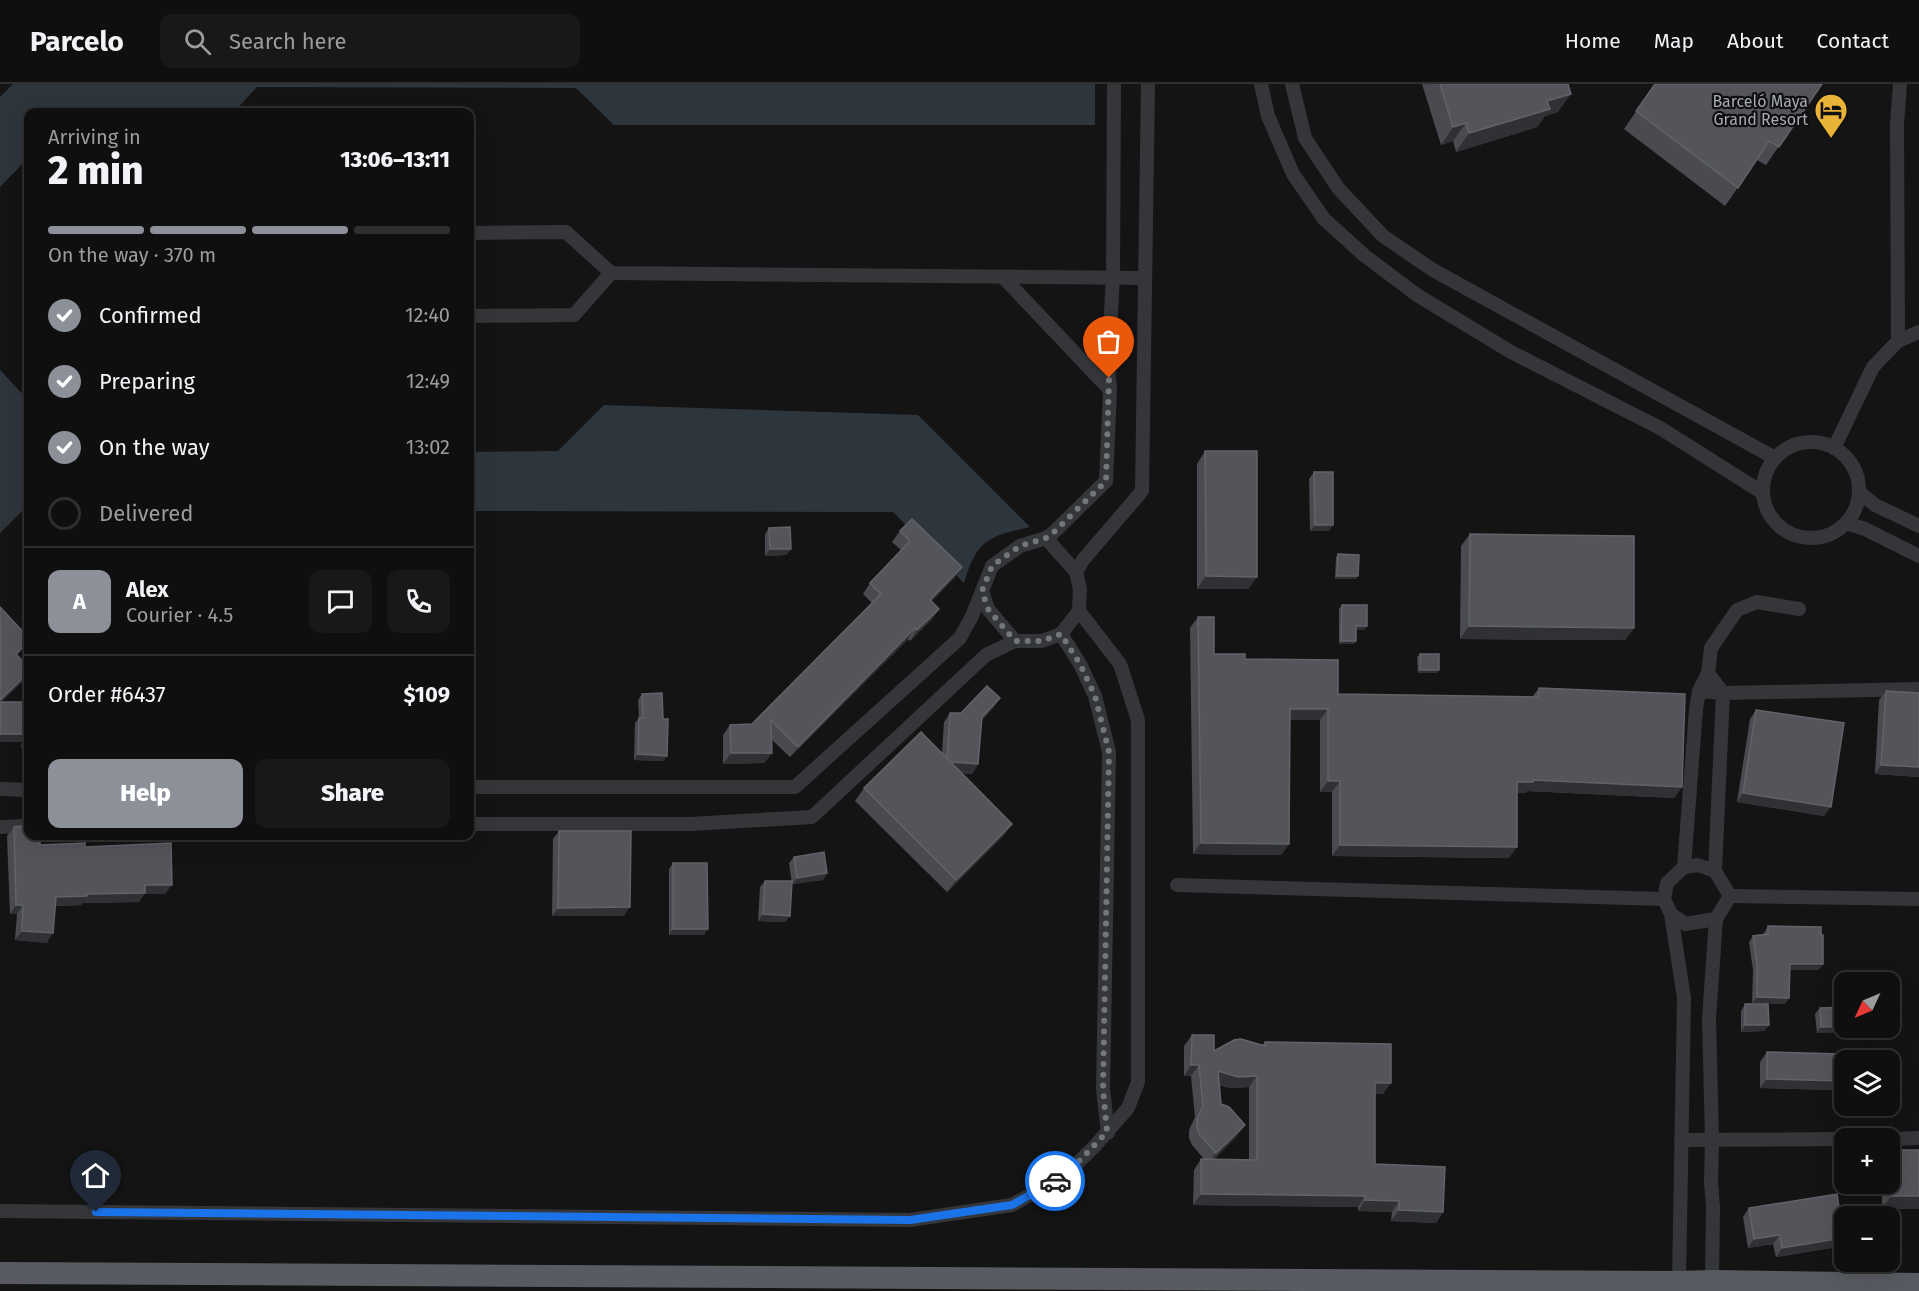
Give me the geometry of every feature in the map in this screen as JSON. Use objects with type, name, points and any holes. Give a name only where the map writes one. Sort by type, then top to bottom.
[{"type":"highway","points":[[0,1273],[1712,1281],[1919,1284]]},
{"type":"street","points":[[474,787],[795,787],[960,638],[972,616],[992,566],[1020,546],[1046,538],[1106,481],[1110,390],[1108,365],[1113,277],[1114,84]]},
{"type":"street","points":[[1076,572],[1083,560],[1142,491],[1148,84]]},
{"type":"street","points":[[1261,84],[1268,116],[1293,174],[1324,219],[1365,256],[1417,295],[1511,352],[1660,428],[1763,493]]},
{"type":"street","points":[[1292,84],[1305,138],[1338,188],[1383,236],[1433,270],[1775,458]]},
{"type":"street","points":[[1898,341],[1897,124],[1900,84]]},
{"type":"street","points":[[474,233],[566,232],[611,273],[1145,278]]},
{"type":"street","points":[[474,316],[574,315],[611,273]]},
{"type":"street","points":[[1003,278],[1110,390]]},
{"type":"street","points":[[1834,448],[1873,367],[1898,341],[1919,332]]},
{"type":"street","points":[[1803,443],[1818,443],[1834,448],[1844,456],[1852,466],[1857,479],[1858,492],[1857,503],[1846,523],[1833,533],[1818,538],[1802,537],[1787,532],[1775,522],[1766,509],[1763,480],[1775,458],[1788,448],[1803,443]]},
{"type":"street","points":[[1858,492],[1875,505],[1919,526]]},
{"type":"street","points":[[1846,523],[1864,529],[1919,556]]},
{"type":"street","points":[[474,825],[690,824],[813,816],[986,655],[1015,641],[1042,641],[1061,634],[1079,610],[1080,589],[1076,572],[1046,538]]},
{"type":"street","points":[[982,591],[988,609],[1015,641]]},
{"type":"street","points":[[1684,867],[1696,709],[1699,691],[1708,673],[1711,648],[1737,610],[1757,602],[1798,609]]},
{"type":"street","points":[[0,1211],[910,1220],[1012,1205],[1063,1178],[1128,1108],[1138,1082],[1138,720],[1120,664],[1079,610]]},
{"type":"street","points":[[1061,634],[1080,664],[1095,696],[1109,752],[1103,1089],[1107,1132]]},
{"type":"street","points":[[1708,673],[1723,693],[1715,871],[1730,896]]},
{"type":"street","points":[[1699,691],[1723,693],[1919,689]]},
{"type":"street","points":[[0,789],[24,790]]},
{"type":"street","points":[[0,827],[24,826]]},
{"type":"street","points":[[1678,1282],[1684,998],[1671,914],[1664,899],[1667,883],[1684,867],[1698,865],[1715,871]]},
{"type":"street","points":[[1178,885],[1664,899]]},
{"type":"street","points":[[1730,896],[1919,899]]},
{"type":"street","points":[[1712,1281],[1709,1018],[1716,919],[1730,896]]},
{"type":"street","points":[[1671,914],[1685,924],[1716,919]]},
{"type":"street","points":[[1900,1139],[1919,1138]]},
{"type":"street","points":[[1681,1140],[1834,1139]]},
{"type":"shaded area","points":[[13,84],[1095,84],[1095,125],[614,125],[576,88],[257,87],[238,108],[24,108],[24,162],[0,187],[0,97]]},
{"type":"shaded area","points":[[0,370],[24,396],[24,510],[0,533]]},
{"type":"shaded area","points":[[604,405],[918,415],[1030,527],[1003,534],[986,543],[974,558],[964,583],[893,512],[474,511],[474,452],[558,451]]},
{"type":"building","points":[[1440,84],[1568,84],[1571,94],[1547,101],[1550,109],[1469,133],[1466,123],[1453,127]]},
{"type":"building","points":[[1655,84],[1822,84],[1779,147],[1769,141],[1738,188],[1636,111]]},
{"type":"building","points":[[1205,451],[1257,451],[1257,577],[1206,576]]},
{"type":"building","points":[[1314,472],[1333,472],[1333,525],[1315,525]]},
{"type":"building","points":[[912,519],[962,567],[930,600],[939,609],[917,630],[915,628],[798,747],[771,720],[772,753],[731,753],[730,725],[752,724],[881,594],[870,583],[910,541],[900,531]]},
{"type":"building","points":[[790,527],[791,549],[770,549],[769,528]]},
{"type":"building","points":[[1470,534],[1634,536],[1634,628],[1469,626]]},
{"type":"building","points":[[1338,554],[1359,555],[1358,576],[1337,576]]},
{"type":"building","points":[[1342,605],[1367,605],[1367,626],[1356,626],[1356,641],[1341,641]]},
{"type":"building","points":[[0,607],[24,633],[24,645],[16,654],[24,663],[24,677],[0,700]]},
{"type":"building","points":[[1198,617],[1214,617],[1214,654],[1245,654],[1245,659],[1338,660],[1338,694],[1538,697],[1539,688],[1685,694],[1682,787],[1533,780],[1533,782],[1517,782],[1517,847],[1340,845],[1340,781],[1328,781],[1328,709],[1290,709],[1289,844],[1201,843]]},
{"type":"building","points":[[1420,654],[1439,654],[1439,670],[1420,670]]},
{"type":"building","points":[[987,686],[1000,698],[982,717],[978,764],[951,762],[947,758],[950,713],[961,713]]},
{"type":"building","points":[[1886,691],[1919,693],[1919,767],[1881,765]]},
{"type":"building","points":[[662,693],[663,719],[668,719],[667,756],[638,754],[639,718],[643,718],[642,694]]},
{"type":"building","points":[[0,702],[24,702],[24,734],[0,734]]},
{"type":"building","points":[[1756,710],[1844,723],[1831,807],[1743,793]]},
{"type":"building","points":[[921,732],[1012,824],[956,880],[864,788]]},
{"type":"building","points":[[24,826],[24,840],[40,840],[40,845],[85,843],[85,847],[171,843],[172,885],[145,885],[145,893],[56,897],[53,933],[22,931],[23,905],[16,905],[14,827]]},
{"type":"building","points":[[559,831],[631,831],[630,907],[558,908]]},
{"type":"building","points":[[824,852],[827,873],[797,878],[794,857]]},
{"type":"building","points":[[673,863],[707,863],[708,929],[673,929]]},
{"type":"building","points":[[765,881],[792,881],[790,916],[763,914]]},
{"type":"building","points":[[1768,926],[1821,927],[1823,964],[1790,964],[1789,998],[1757,997],[1757,964],[1753,936],[1768,934]]},
{"type":"building","points":[[1745,1004],[1768,1004],[1769,1025],[1745,1025]]},
{"type":"building","points":[[1834,1007],[1834,1026],[1821,1027],[1820,1008]]},
{"type":"building","points":[[1192,1035],[1214,1035],[1214,1051],[1234,1040],[1241,1039],[1265,1046],[1265,1042],[1391,1044],[1391,1083],[1375,1083],[1375,1164],[1445,1167],[1443,1212],[1399,1210],[1399,1201],[1365,1200],[1365,1196],[1201,1194],[1201,1159],[1257,1160],[1257,1076],[1238,1077],[1218,1071],[1221,1104],[1229,1107],[1245,1125],[1216,1153],[1199,1134],[1197,1127],[1197,1119],[1203,1106],[1199,1065],[1191,1065]]},
{"type":"building","points":[[1767,1052],[1834,1054],[1834,1081],[1767,1079]]},
{"type":"building","points":[[1900,1150],[1919,1150],[1919,1196],[1891,1196],[1891,1194],[1900,1194]]},
{"type":"building","points":[[1837,1194],[1839,1206],[1834,1206],[1834,1239],[1782,1248],[1780,1235],[1754,1239],[1749,1208]]},
{"type":"way so far","points":[[1055,1181],[1063,1178],[1107,1132],[1103,1089],[1109,752],[1095,696],[1080,664],[1061,634],[1042,641],[1015,641],[988,609],[982,591],[992,566],[1020,546],[1052,534],[1106,481],[1109,378]]},
{"type":"place","name":"Barceló Maya Grand Resort","points":[[1831,139]]},
{"type":"route","points":[[96,1212],[910,1220],[1012,1205],[1055,1181]]}]
